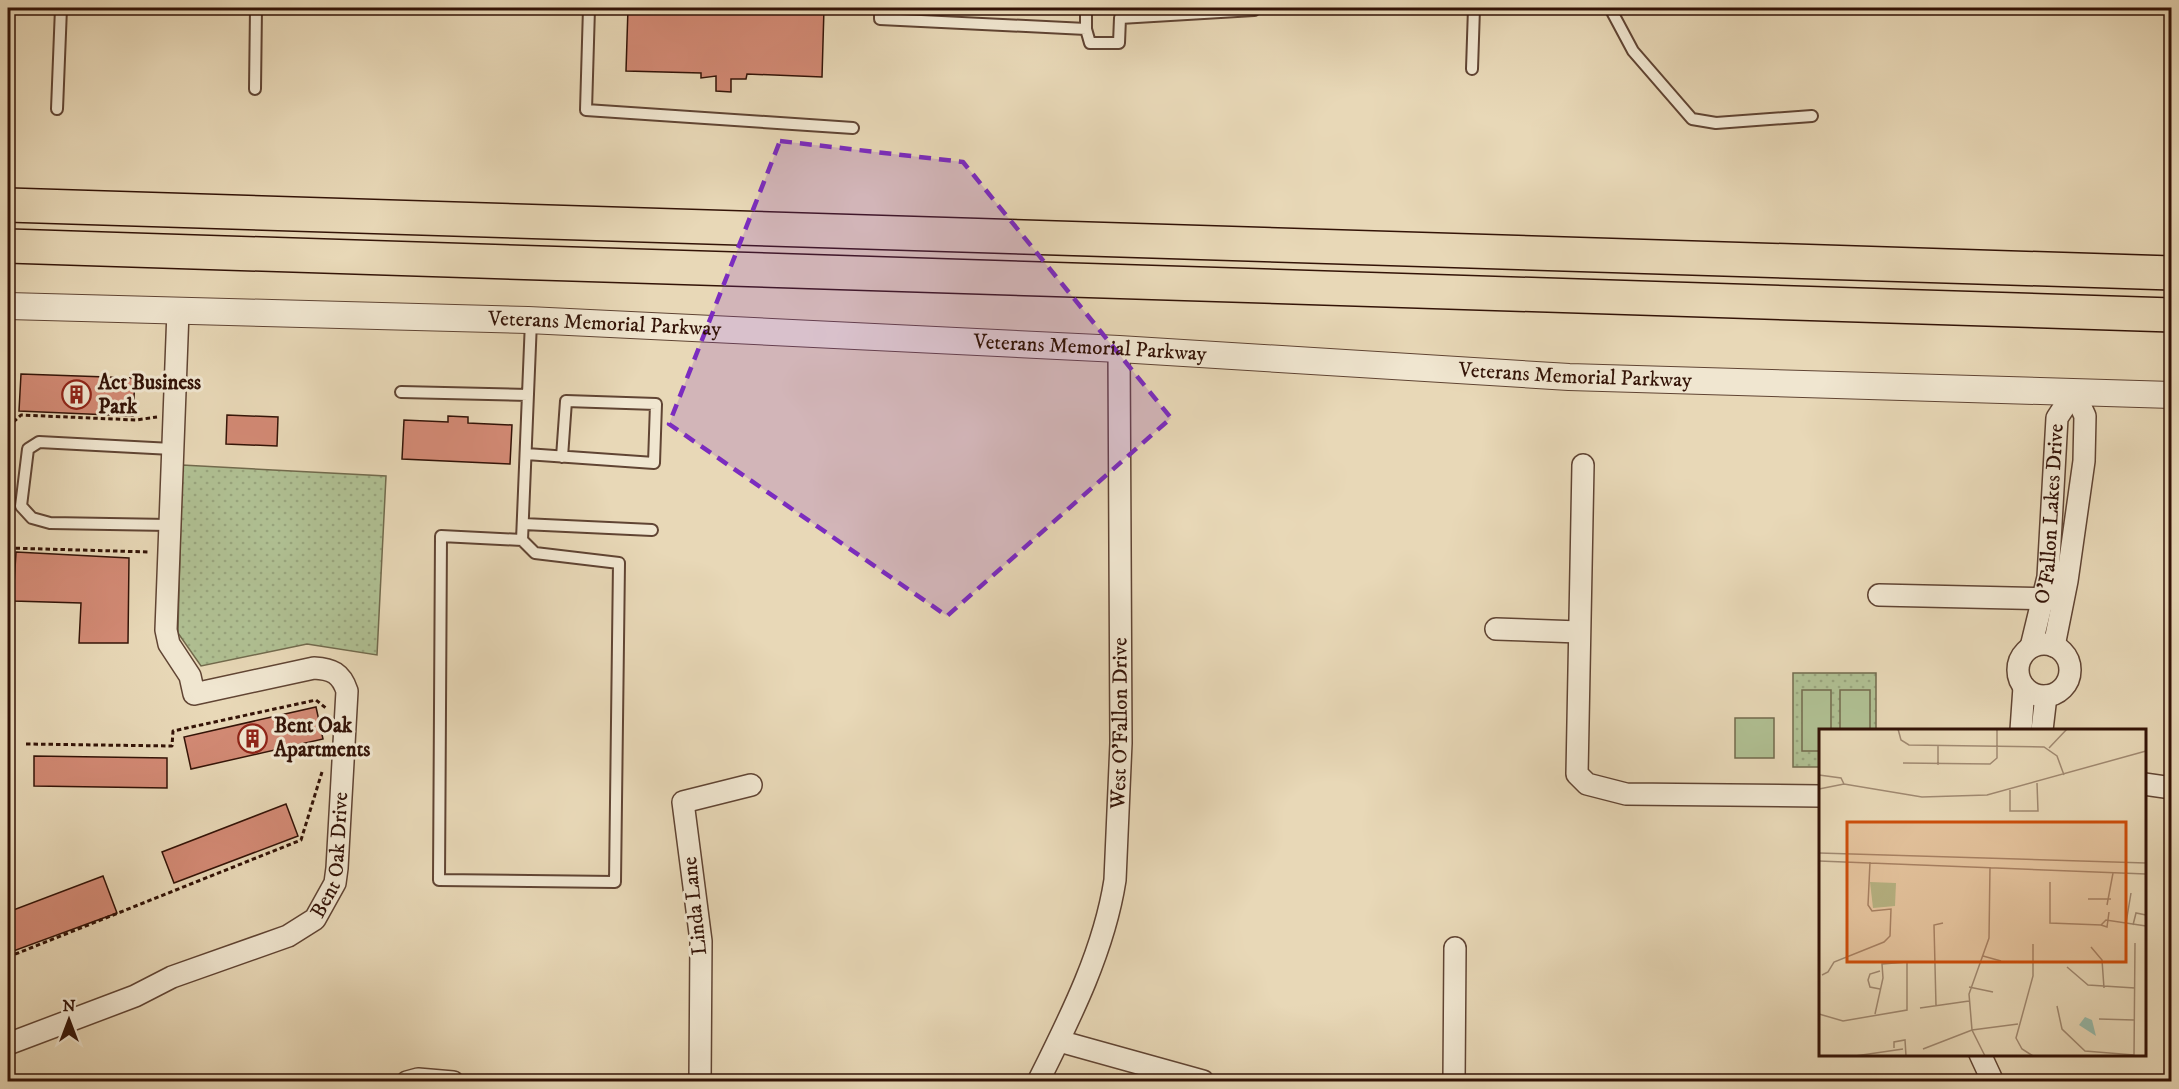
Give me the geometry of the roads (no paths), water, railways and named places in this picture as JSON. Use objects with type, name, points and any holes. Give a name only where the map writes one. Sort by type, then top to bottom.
[{"type":"highway","points":[[8,205],[2172,273]]},
{"type":"highway","points":[[8,246],[2172,315]]},
{"type":"street","name":"Veterans Memorial Parkway","points":[[8,306],[531,321],[1119,349],[1569,377],[2172,395]]},
{"type":"street","name":"Bent Oak Drive","points":[[8,1044],[135,996],[172,977],[288,936],[315,919],[335,883],[343,806],[347,691],[343,679],[330,669],[314,668],[194,694],[187,669],[169,644],[166,630],[178,311]]},
{"type":"street","name":"West O'Fallon Drive","points":[[1038,1082],[1059,1041],[1093,963],[1112,900],[1115,880],[1121,742],[1119,349]]},
{"type":"street","name":"O'Fallon Lakes Drive","points":[[2021,729],[2024,687],[2020,681],[2018,666],[2026,650],[2031,647],[2053,599],[2084,460],[2085,416],[2074,392]]},
{"type":"street","points":[[1583,465],[1577,774],[1587,784],[1626,794],[1819,796]]},
{"type":"street","points":[[1879,595],[2053,599]]},
{"type":"street","name":"O'Fallon Lakes Drive","points":[[2053,599],[2054,646]]},
{"type":"street","points":[[1496,629],[1579,632]]},
{"type":"street","points":[[2024,687],[2030,692],[2046,696],[2062,689],[2070,673],[2066,657],[2054,646],[2031,647]]},
{"type":"street","points":[[2042,729],[2046,696]]},
{"type":"street","points":[[2146,784],[2172,788]]},
{"type":"street","name":"Linda Lane","points":[[700,1082],[701,941],[683,802],[751,785]]},
{"type":"street","points":[[1454,1082],[1455,948]]},
{"type":"street","points":[[1059,1041],[1203,1081]]},
{"type":"street","points":[[1981,1056],[1993,1082]]},
{"type":"street","points":[[406,1082],[453,1082]]},
{"type":"lane","points":[[57,109],[61,8]]},
{"type":"lane","points":[[255,89],[256,8]]},
{"type":"lane","points":[[589,8],[586,110],[852,128]]},
{"type":"lane","points":[[880,8],[880,20],[1086,29]]},
{"type":"lane","points":[[1086,8],[1086,29],[1090,43],[1119,43],[1120,18],[1254,10],[1255,8]]},
{"type":"lane","points":[[1472,69],[1474,8]]},
{"type":"lane","points":[[1610,8],[1633,51],[1679,108],[1692,119],[1716,123],[1812,116]]},
{"type":"lane","points":[[522,540],[441,536],[439,880],[615,882],[619,563],[535,553],[522,540],[531,321]]},
{"type":"lane","points":[[401,392],[528,395]]},
{"type":"lane","points":[[526,454],[562,457],[654,463],[656,404],[566,401],[562,457]]},
{"type":"lane","points":[[169,525],[50,523],[32,518],[21,506],[28,449],[39,442],[172,449]]},
{"type":"lane","points":[[523,524],[652,530]]},
{"type":"place","name":"Act Business Park","points":[[77,395]]},
{"type":"place","name":"Bent Oak Apartments","points":[[253,738]]}]
